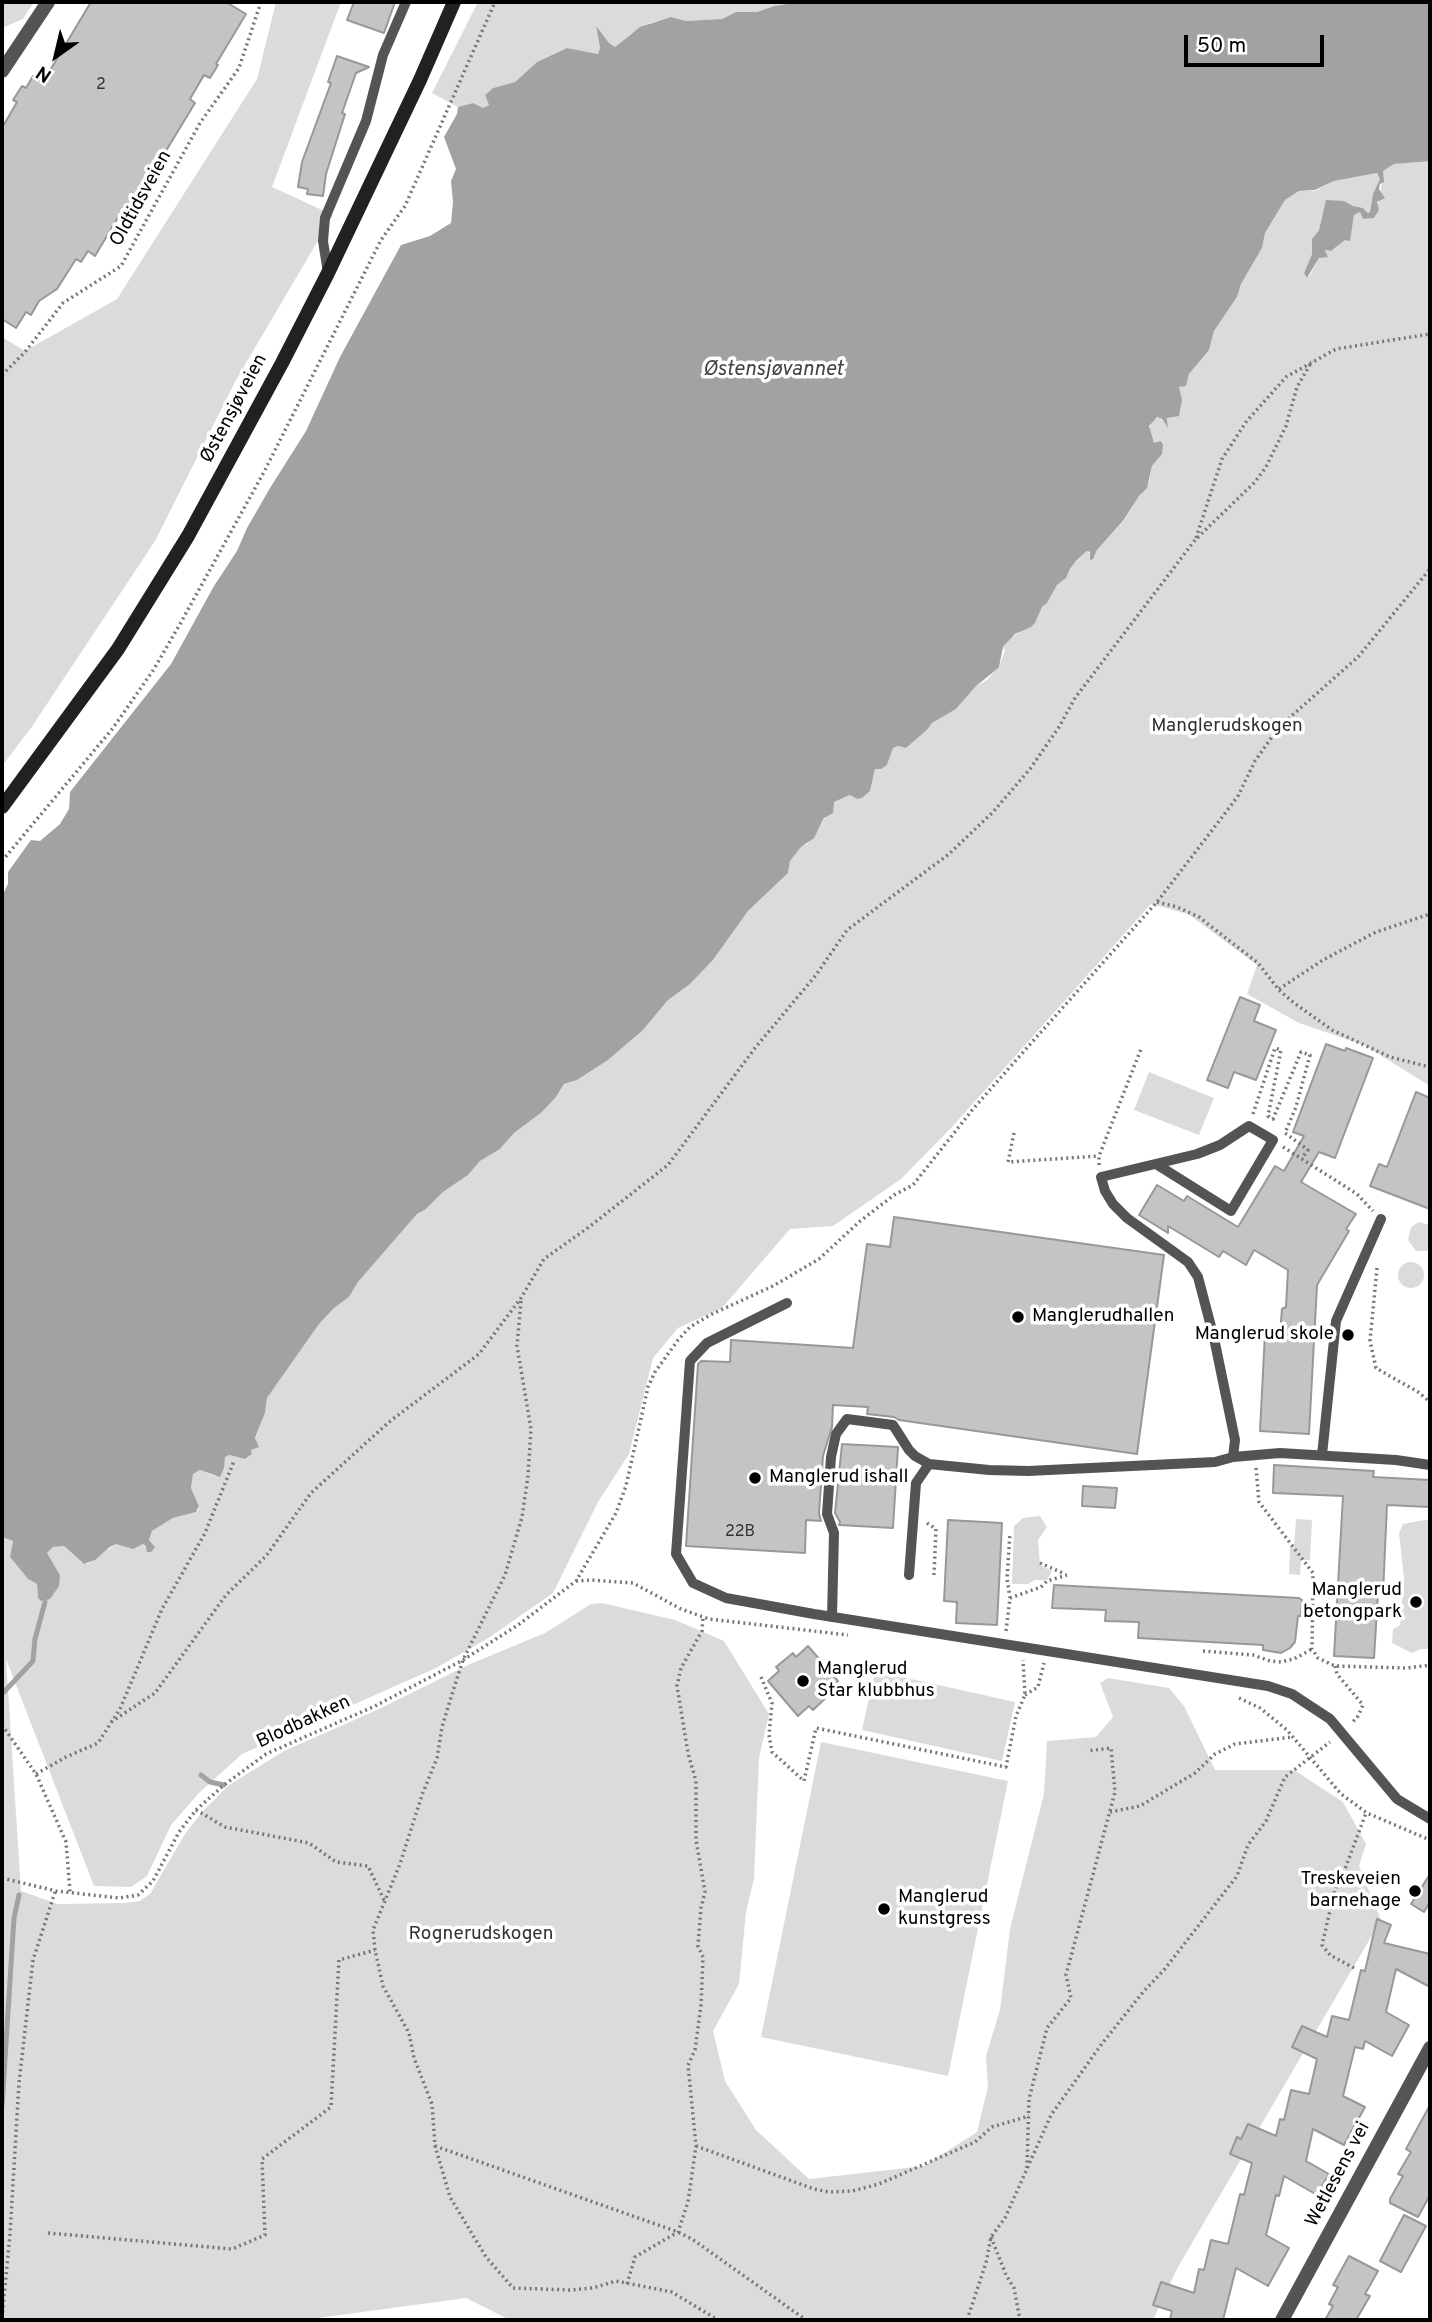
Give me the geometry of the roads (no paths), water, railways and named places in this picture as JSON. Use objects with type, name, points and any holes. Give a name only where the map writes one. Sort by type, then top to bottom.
[{"type":"main road","name":"Østensjøveien","points":[[2,807],[111,659],[153,596],[240,442],[328,272],[399,126],[454,2]]},
{"type":"street","points":[[2,71],[48,2]]},
{"type":"street","points":[[2,51],[19,47]]},
{"type":"street","name":"Wetlesens vei","points":[[1282,2320],[1430,2048]]},
{"type":"lane","points":[[328,272],[323,241],[325,218],[366,121],[383,55],[406,2]]},
{"type":"lane","points":[[1156,1164],[1231,1211],[1273,1140],[1249,1126],[1220,1145],[1197,1154],[1101,1177],[1113,1204],[1127,1218],[1188,1262],[1198,1277],[1235,1440],[1233,1457]]},
{"type":"lane","points":[[1322,1455],[1336,1321],[1381,1219]]},
{"type":"lane","points":[[787,1303],[707,1343],[690,1360],[676,1554],[693,1583],[726,1598],[832,1617],[1268,1686],[1292,1694],[1331,1718],[1397,1799],[1430,1819]]},
{"type":"lane","points":[[832,1617],[834,1533],[827,1514],[831,1457],[836,1434],[848,1419],[893,1425],[915,1457],[929,1464],[1028,1471],[1215,1462],[1233,1457],[1280,1453],[1396,1460],[1430,1465]]},
{"type":"lane","points":[[909,1575],[916,1483],[929,1464]]},
{"type":"water","name":"Østensjøvannet","points":[[799,2],[1430,2],[1430,161],[1394,164],[1383,171],[1384,182],[1379,189],[1385,198],[1377,202],[1379,210],[1374,218],[1363,219],[1360,212],[1354,215],[1350,241],[1345,240],[1331,251],[1325,250],[1328,257],[1319,258],[1307,278],[1304,273],[1312,254],[1312,239],[1319,230],[1326,200],[1344,201],[1363,208],[1368,213],[1380,179],[1377,173],[1334,181],[1315,190],[1299,191],[1285,200],[1265,233],[1262,248],[1241,284],[1237,297],[1214,331],[1209,350],[1189,374],[1186,386],[1179,387],[1182,400],[1179,416],[1167,418],[1168,428],[1162,419],[1157,417],[1149,426],[1154,443],[1161,441],[1163,445],[1162,454],[1152,466],[1147,488],[1097,550],[1093,559],[1090,560],[1090,552],[1087,551],[1077,560],[1042,607],[1035,623],[1015,634],[1003,647],[999,667],[976,686],[956,709],[932,723],[906,748],[893,748],[887,765],[875,769],[870,791],[862,798],[857,799],[850,795],[834,802],[833,813],[824,818],[814,838],[801,847],[790,861],[788,873],[748,911],[713,960],[690,984],[668,1000],[643,1030],[608,1060],[577,1080],[564,1084],[542,1112],[514,1133],[500,1149],[480,1161],[468,1175],[417,1214],[358,1282],[349,1297],[319,1324],[267,1398],[265,1413],[255,1438],[259,1447],[251,1450],[252,1454],[245,1459],[229,1455],[225,1457],[220,1477],[200,1470],[193,1474],[191,1488],[199,1506],[196,1512],[173,1518],[152,1531],[149,1540],[155,1547],[151,1552],[147,1552],[143,1544],[133,1549],[116,1544],[95,1560],[84,1564],[64,1546],[53,1547],[47,1553],[60,1575],[59,1586],[50,1599],[41,1601],[38,1598],[37,1584],[28,1579],[10,1557],[13,1541],[2,1537],[2,896],[8,884],[8,872],[31,840],[40,841],[60,824],[69,809],[70,792],[171,664],[214,586],[237,551],[270,488],[306,431],[340,357],[401,245],[430,236],[451,223],[451,181],[456,169],[444,137],[458,107],[473,103],[483,108],[489,105],[485,95],[493,88],[515,82],[537,62],[567,48],[598,54],[600,48],[596,26],[615,47],[640,27],[671,17],[686,21],[722,19],[736,12],[757,12]]},
{"type":"waterway","points":[[4,1692],[33,1661],[35,1639],[45,1602]]},
{"type":"waterway","points":[[201,1775],[210,1782],[224,1785]]},
{"type":"waterway","points":[[2,2106],[14,1918],[19,1895]]},
{"type":"place","name":"Manglerudhallen","points":[[1018,1317]]},
{"type":"place","name":"Manglerud skole","points":[[1348,1335]]},
{"type":"place","name":"Manglerud ishall","points":[[755,1478]]},
{"type":"place","name":"Manglerud betongpark","points":[[1416,1602]]},
{"type":"place","name":"Manglerud Star klubbhus","points":[[803,1681]]},
{"type":"place","name":"Treskeveien barnehage","points":[[1415,1891]]},
{"type":"place","name":"Manglerud kunstgress","points":[[884,1909]]},
{"type":"park label","name":"Manglerudskogen","points":[[1227,727]]},
{"type":"park label","name":"Rognerudskogen","points":[[481,1935]]}]
